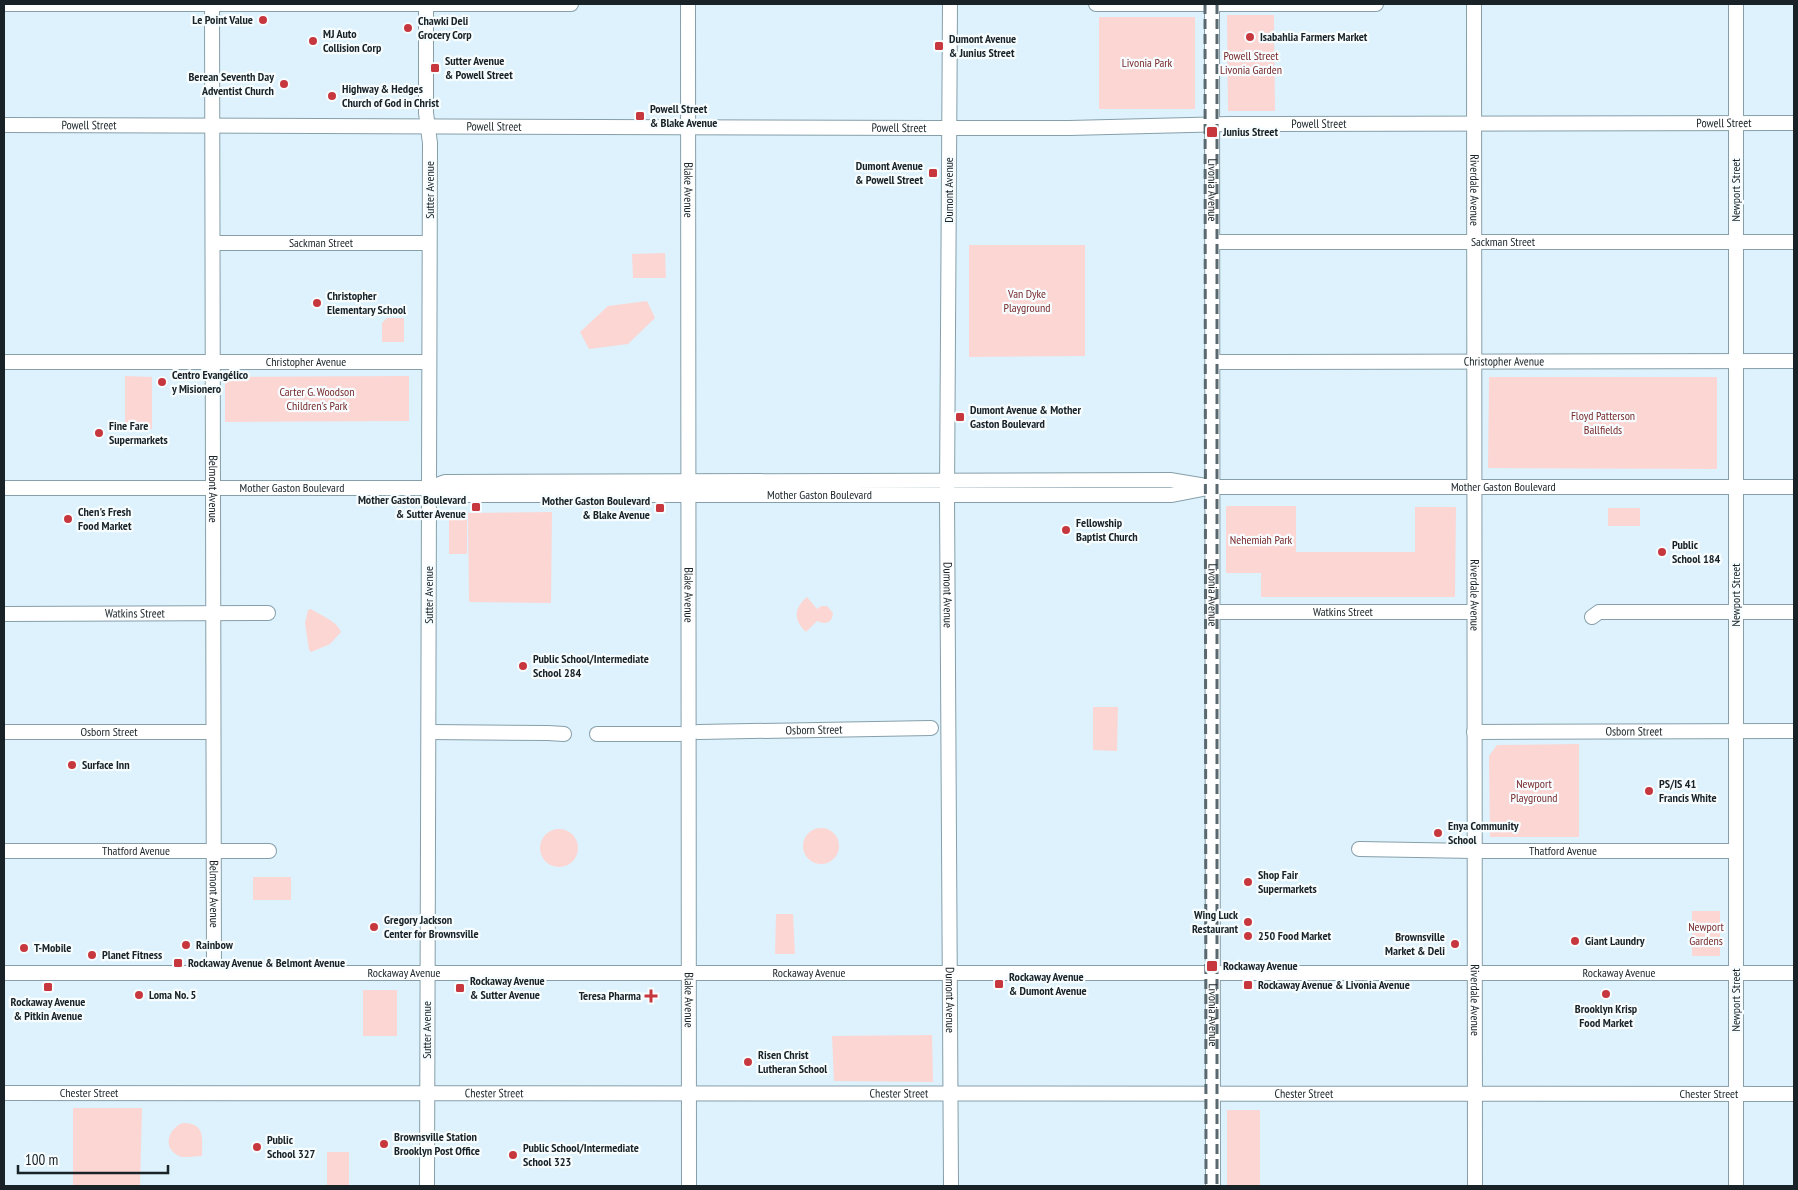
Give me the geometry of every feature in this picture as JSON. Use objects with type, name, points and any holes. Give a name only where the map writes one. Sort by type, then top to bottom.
[{"type":"street","points":[[4,4],[571,4]]},
{"type":"street","name":"Belmont Avenue","points":[[212,4],[214,973]]},
{"type":"street","name":"Sutter Avenue","points":[[426,4],[426,113],[430,143],[427,1186]]},
{"type":"street","name":"Blake Avenue","points":[[688,4],[689,1186]]},
{"type":"street","name":"Dumont Avenue","points":[[950,4],[947,496],[951,1186]]},
{"type":"street","points":[[1096,4],[1376,4]]},
{"type":"street","name":"Livonia Avenue","points":[[1212,4],[1212,1186]]},
{"type":"street","name":"Riverdale Avenue","points":[[1474,4],[1475,1186]]},
{"type":"street","name":"Newport Street","points":[[1736,4],[1736,1186]]},
{"type":"street","name":"Powell Street","points":[[4,125],[949,128],[1213,124],[1794,123]]},
{"type":"street","name":"Sackman Street","points":[[1213,242],[1794,242]]},
{"type":"street","name":"Sackman Street","points":[[213,243],[429,243]]},
{"type":"street","name":"Christopher Avenue","points":[[4,362],[429,362]]},
{"type":"street","name":"Christopher Avenue","points":[[1213,362],[1794,362]]},
{"type":"street","name":"Mother Gaston Boulevard","points":[[4,488],[428,488],[444,482],[1170,480],[1212,487],[1794,487]]},
{"type":"street","name":"Mother Gaston Boulevard","points":[[428,488],[444,496],[947,496],[1172,495],[1212,487]]},
{"type":"street","name":"Watkins Street","points":[[1212,612],[1474,612]]},
{"type":"street","points":[[1592,617],[1599,612],[1794,612]]},
{"type":"street","name":"Watkins Street","points":[[4,614],[268,613]]},
{"type":"street","name":"Osborn Street","points":[[698,732],[931,728]]},
{"type":"street","name":"Osborn Street","points":[[1474,732],[1794,731]]},
{"type":"street","name":"Osborn Street","points":[[4,732],[213,732]]},
{"type":"street","points":[[429,732],[564,734]]},
{"type":"street","points":[[597,734],[680,734]]},
{"type":"street","name":"Thatford Avenue","points":[[1359,849],[1736,851]]},
{"type":"street","name":"Thatford Avenue","points":[[4,851],[269,851]]},
{"type":"street","name":"Rockaway Avenue","points":[[4,973],[1794,972]]},
{"type":"street","name":"Chester Street","points":[[4,1093],[1794,1094]]},
{"type":"green space","name":"Powell Street Livonia Garden","points":[[1227,15],[1274,15],[1275,111],[1228,111]]},
{"type":"green space","name":"Livonia Park","points":[[1099,17],[1195,17],[1195,109],[1099,109]]},
{"type":"green space","name":"Van Dyke Playground","points":[[969,245],[1085,245],[1085,356],[969,357]]},
{"type":"green space","points":[[665,253],[666,278],[633,278],[632,254]]},
{"type":"green space","points":[[647,301],[655,318],[628,344],[589,349],[580,332],[608,306]]},
{"type":"green space","points":[[387,318],[404,318],[404,342],[382,342],[382,323]]},
{"type":"green space","points":[[125,376],[152,377],[152,429],[125,429]]},
{"type":"green space","name":"Carter G. Woodson Children's Park","points":[[409,376],[409,421],[225,422],[225,377]]},
{"type":"green space","name":"Floyd Patterson Ballfields","points":[[1489,377],[1717,377],[1717,469],[1488,468]]},
{"type":"green space","name":"Nehemiah Park","points":[[1226,506],[1296,506],[1296,552],[1415,552],[1415,507],[1456,507],[1455,597],[1261,597],[1261,573],[1226,573]]},
{"type":"green space","points":[[1608,508],[1640,508],[1640,526],[1608,526]]},
{"type":"green space","points":[[552,512],[551,603],[469,602],[468,513]]},
{"type":"green space","points":[[449,514],[467,514],[467,554],[449,554]]},
{"type":"green space","points":[[807,597],[817,609],[821,606],[827,606],[833,613],[830,621],[823,623],[817,621],[806,632],[797,619],[797,614],[800,605]]},
{"type":"green space","points":[[311,609],[336,624],[341,632],[330,644],[311,652],[309,650],[305,623],[308,610]]},
{"type":"green space","points":[[1093,707],[1118,707],[1117,751],[1093,750]]},
{"type":"green space","name":"Newport Playground","points":[[1579,744],[1579,837],[1490,837],[1489,756],[1497,745]]},
{"type":"green space","points":[[821,828],[828,829],[834,833],[838,839],[838,853],[834,859],[828,863],[821,864],[814,863],[808,859],[804,853],[803,846],[804,839],[808,833],[814,829]]},
{"type":"green space","points":[[559,829],[572,835],[578,848],[572,861],[559,867],[546,861],[540,848],[546,835]]},
{"type":"green space","points":[[253,877],[291,877],[291,900],[253,900]]},
{"type":"green space","name":"Newport Gardens","points":[[1692,911],[1720,911],[1720,956],[1692,956]]},
{"type":"green space","points":[[776,914],[793,914],[795,954],[775,954]]},
{"type":"green space","points":[[363,990],[397,990],[397,1036],[363,1036]]},
{"type":"green space","points":[[932,1035],[933,1082],[834,1081],[832,1036]]},
{"type":"green space","points":[[73,1108],[142,1108],[140,1186],[73,1186]]},
{"type":"green space","points":[[1227,1110],[1260,1110],[1260,1186],[1227,1186]]},
{"type":"green space","points":[[183,1123],[196,1126],[199,1129],[202,1138],[202,1156],[179,1156],[172,1151],[169,1137],[178,1125]]},
{"type":"green space","points":[[327,1152],[349,1152],[349,1186],[327,1186]]},
{"type":"railway","points":[[1205,4],[1206,1186]]},
{"type":"railway","points":[[1217,4],[1217,1186]]},
{"type":"place","name":"Le Point Value","points":[[263,20]]},
{"type":"place","name":"Chawki Deli Grocery Corp","points":[[408,28]]},
{"type":"place","name":"Isabahlia Farmers Market","points":[[1250,37]]},
{"type":"place","name":"MJ Auto Collision Corp","points":[[313,41]]},
{"type":"place","name":"Dumont Avenue & Junius Street","points":[[939,46]]},
{"type":"place","name":"Sutter Avenue & Powell Street","points":[[435,68]]},
{"type":"place","name":"Berean Seventh Day Adventist Church","points":[[284,84]]},
{"type":"place","name":"Highway & Hedges Church of God in Christ","points":[[332,96]]},
{"type":"place","name":"Powell Street & Blake Avenue","points":[[640,116]]},
{"type":"place","name":"Junius Street","points":[[1212,132]]},
{"type":"place","name":"Dumont Avenue & Powell Street","points":[[933,173]]},
{"type":"place","name":"Christopher Elementary School","points":[[317,303]]},
{"type":"place","name":"Centro Evangélico y Misionero","points":[[162,382]]},
{"type":"place","name":"Dumont Avenue & Mother Gaston Boulevard","points":[[960,417]]},
{"type":"place","name":"Fine Fare Supermarkets","points":[[99,433]]},
{"type":"place","name":"Mother Gaston Boulevard & Sutter Avenue","points":[[476,507]]},
{"type":"place","name":"Mother Gaston Boulevard & Blake Avenue","points":[[660,508]]},
{"type":"place","name":"Chen's Fresh Food Market","points":[[68,519]]},
{"type":"place","name":"Fellowship Baptist Church","points":[[1066,530]]},
{"type":"place","name":"Public School 184","points":[[1662,552]]},
{"type":"place","name":"Public School/Intermediate School 284","points":[[523,666]]},
{"type":"place","name":"Surface Inn","points":[[72,765]]},
{"type":"place","name":"PS/IS 41 Francis White","points":[[1649,791]]},
{"type":"place","name":"Enya Community School","points":[[1438,833]]},
{"type":"place","name":"Shop Fair Supermarkets","points":[[1248,882]]},
{"type":"place","name":"Wing Luck Restaurant","points":[[1248,922]]},
{"type":"place","name":"Gregory Jackson Center for Brownsville","points":[[374,927]]},
{"type":"place","name":"250 Food Market","points":[[1248,936]]},
{"type":"place","name":"Giant Laundry","points":[[1575,941]]},
{"type":"place","name":"Brownsville Market & Deli","points":[[1455,944]]},
{"type":"place","name":"Rainbow","points":[[186,945]]},
{"type":"place","name":"T-Mobile","points":[[24,948]]},
{"type":"place","name":"Planet Fitness","points":[[92,955]]},
{"type":"place","name":"Rockaway Avenue & Belmont Avenue","points":[[178,963]]},
{"type":"place","name":"Rockaway Avenue","points":[[1212,966]]},
{"type":"place","name":"Rockaway Avenue & Dumont Avenue","points":[[999,984]]},
{"type":"place","name":"Rockaway Avenue & Livonia Avenue","points":[[1248,985]]},
{"type":"place","name":"Rockaway Avenue & Pitkin Avenue","points":[[48,987]]},
{"type":"place","name":"Rockaway Avenue & Sutter Avenue","points":[[460,988]]},
{"type":"place","name":"Brooklyn Krisp Food Market","points":[[1606,994]]},
{"type":"place","name":"Loma No. 5","points":[[139,995]]},
{"type":"place","name":"Teresa Pharma","points":[[651,996]]},
{"type":"place","name":"Risen Christ Lutheran School","points":[[748,1062]]},
{"type":"place","name":"Brownsville Station Brooklyn Post Office","points":[[384,1144]]},
{"type":"place","name":"Public School 327","points":[[257,1147]]},
{"type":"place","name":"Public School/Intermediate School 323","points":[[513,1155]]}]
